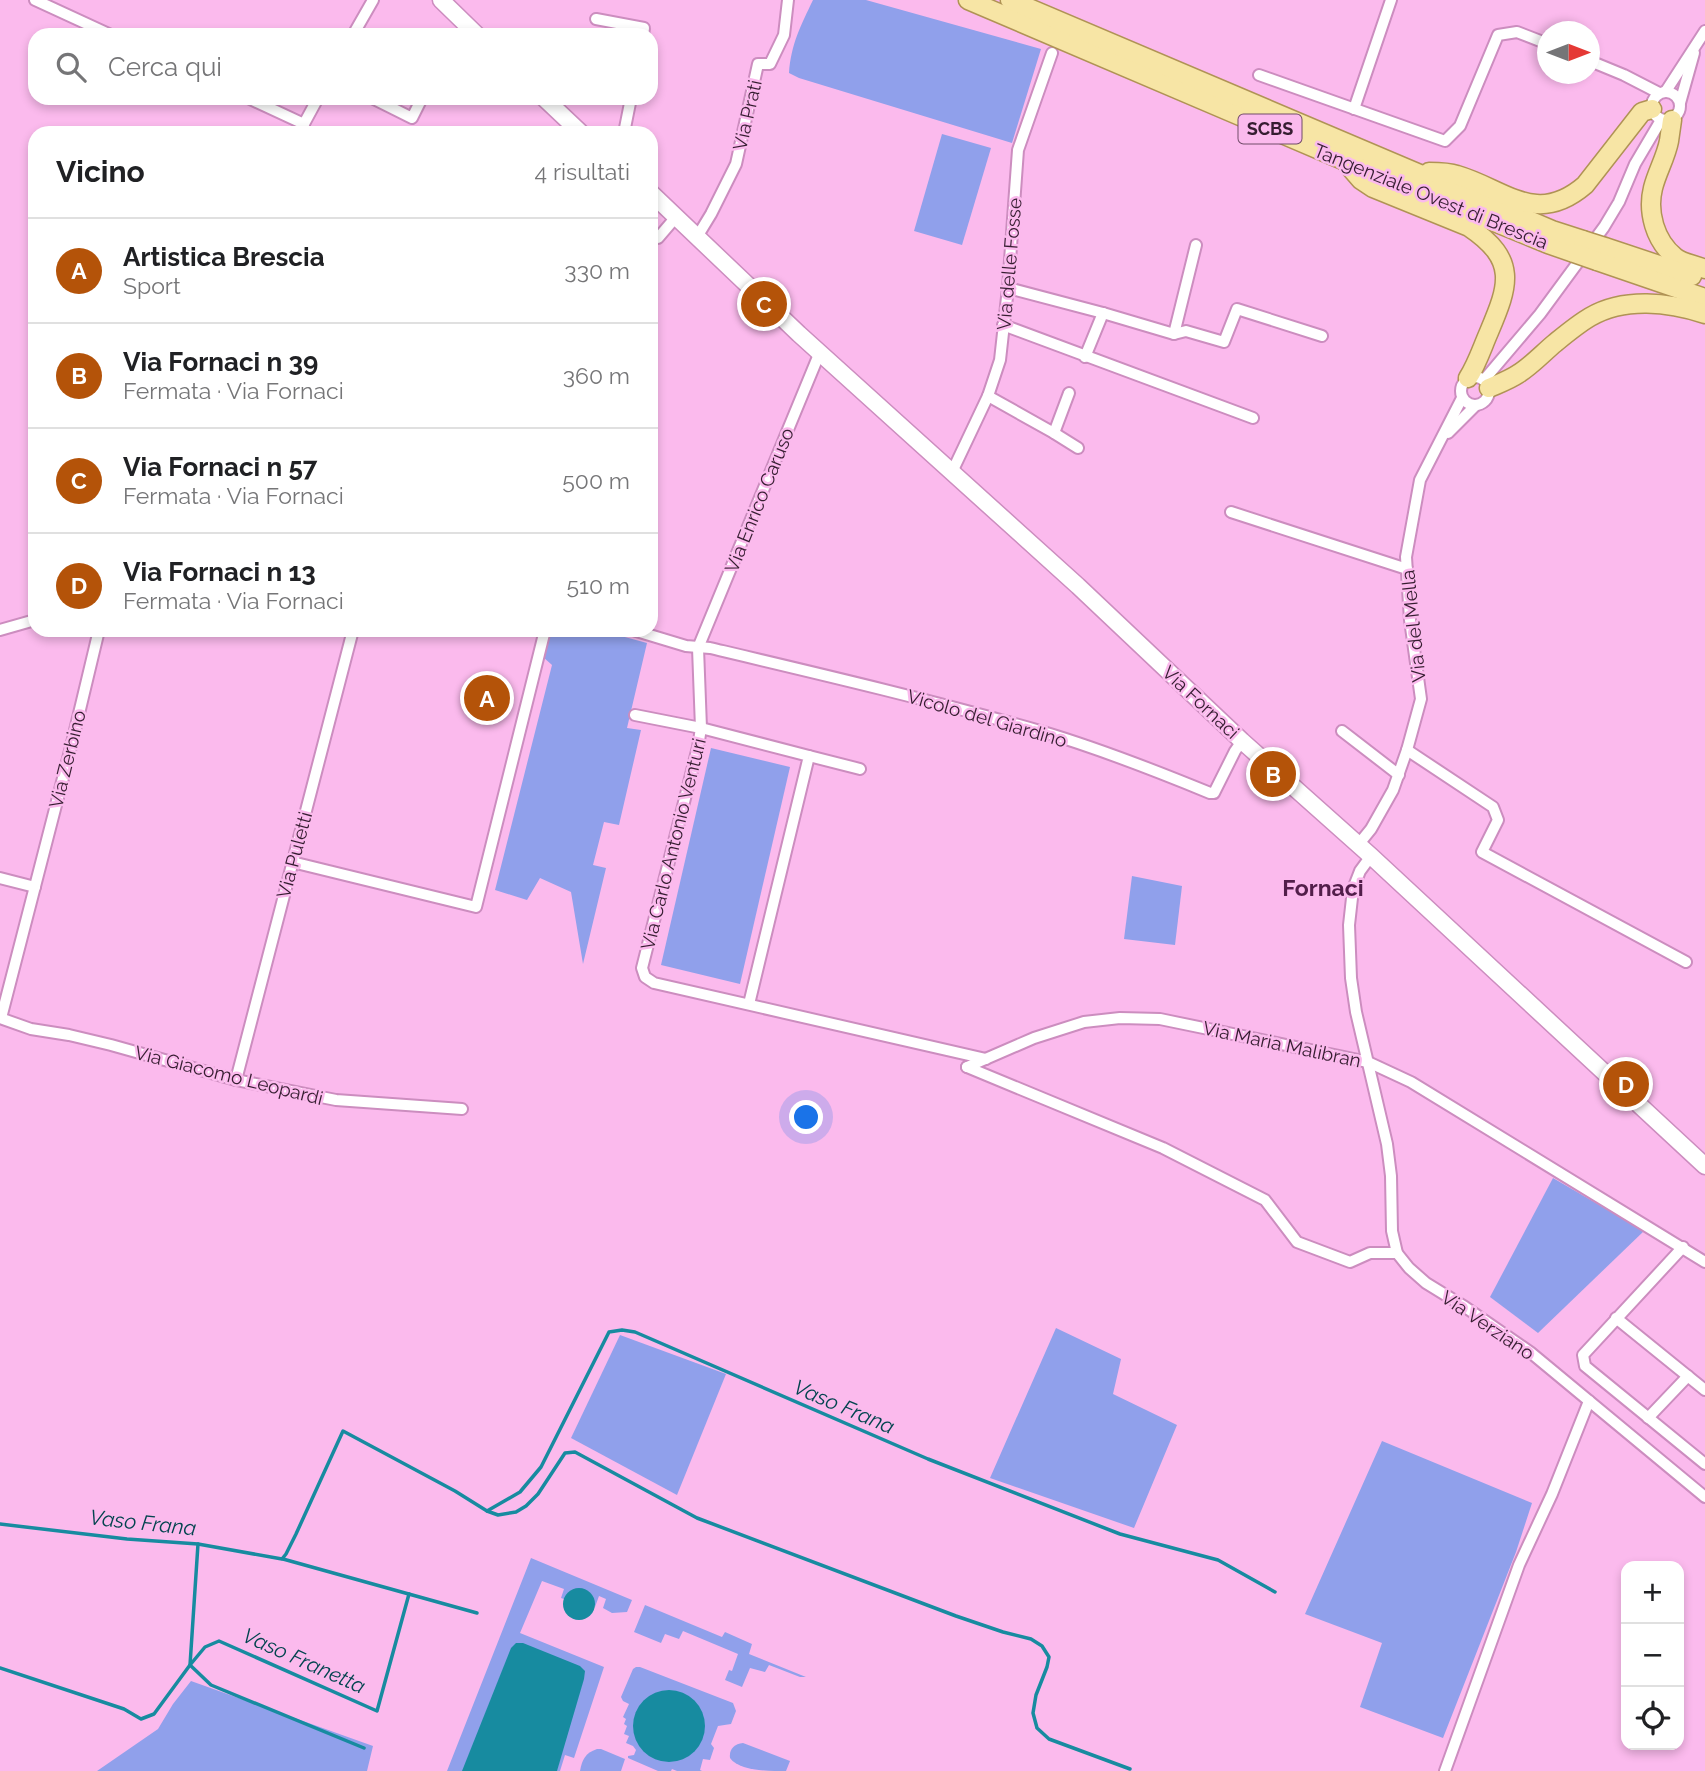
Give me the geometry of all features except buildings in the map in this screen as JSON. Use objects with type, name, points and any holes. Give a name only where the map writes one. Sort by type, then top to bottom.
[{"type":"main road","name":"Tangenziale Ovest di Brescia","points":[[968,0],[1548,244],[1579,247],[1705,281]]},
{"type":"main road","name":"Tangenziale Ovest di Brescia","points":[[1010,0],[1552,230],[1579,247]]},
{"type":"main road","points":[[1415,172],[1457,175],[1520,202],[1553,203],[1573,195],[1585,185],[1642,112],[1660,106],[1669,143],[1653,188],[1652,218],[1660,238],[1676,258],[1705,269]]},
{"type":"main road","points":[[1343,160],[1361,180],[1373,188],[1469,227],[1482,236],[1500,256],[1505,277],[1502,301],[1475,366],[1480,382],[1518,374],[1590,317],[1612,307],[1658,304],[1685,307],[1705,314]]},
{"type":"main road","name":"Tangenziale Ovest di Brescia","points":[[1601,254],[1705,298]]},
{"type":"street","points":[[35,0],[96,28]]},
{"type":"street","points":[[357,28],[373,0]]},
{"type":"street","points":[[440,0],[470,28]]},
{"type":"street","name":"Via Prati","points":[[697,237],[736,164],[758,64],[770,64],[784,34],[788,0]]},
{"type":"street","points":[[1354,109],[1391,0]]},
{"type":"street","points":[[597,19],[639,28]]},
{"type":"street","name":"Via del Mella","points":[[1358,845],[1388,802],[1399,775],[1421,699],[1410,620],[1406,557],[1420,480],[1462,398],[1462,385],[1480,382],[1540,314],[1604,227],[1619,202],[1660,106],[1705,31]]},
{"type":"street","points":[[1259,75],[1445,141],[1460,126],[1498,35],[1517,32],[1537,40]]},
{"type":"street","name":"Via del Mella","points":[[1660,106],[1679,113],[1697,43]]},
{"type":"street","name":"Via delle Fosse","points":[[952,471],[988,396],[1000,359],[1018,150],[1052,53]]},
{"type":"street","points":[[1600,65],[1624,75],[1660,106],[1675,95],[1680,103]]},
{"type":"street","points":[[261,105],[298,126]]},
{"type":"street","points":[[303,126],[314,105]]},
{"type":"street","points":[[386,105],[412,118],[418,105]]},
{"type":"street","points":[[551,105],[574,126]]},
{"type":"street","points":[[625,126],[630,105]]},
{"type":"street","name":"Via Fornaci","points":[[658,200],[1705,1166]]},
{"type":"street","points":[[658,237],[676,217]]},
{"type":"street","points":[[1174,334],[1196,245]]},
{"type":"street","points":[[1008,288],[1174,334],[1186,331],[1224,342],[1237,309],[1322,337]]},
{"type":"street","points":[[1085,357],[1103,313]]},
{"type":"street","points":[[1003,326],[1253,418]]},
{"type":"street","name":"Via Enrico Caruso","points":[[698,648],[820,352]]},
{"type":"street","name":"Via del Mella","points":[[1440,440],[1475,406],[1488,398],[1480,382]]},
{"type":"street","points":[[1054,433],[1069,393]]},
{"type":"street","points":[[988,396],[1078,448]]},
{"type":"street","points":[[1462,398],[1475,406]]},
{"type":"street","points":[[1231,512],[1407,569]]},
{"type":"street","points":[[0,630],[28,622]]},
{"type":"street","name":"Via Zerbino","points":[[0,1018],[97,637]]},
{"type":"street","name":"Via Puletti","points":[[236,1080],[351,637]]},
{"type":"street","points":[[292,862],[477,907],[543,637]]},
{"type":"street","points":[[658,637],[698,648]]},
{"type":"street","name":"Via Carlo Antonio Venturi","points":[[698,648],[701,728],[698,747],[642,968],[645,977],[654,983],[986,1059]]},
{"type":"street","name":"Vicolo del Giardino","points":[[698,648],[710,648],[892,691],[1041,731],[1210,793],[1214,793],[1242,741]]},
{"type":"street","points":[[635,715],[701,728]]},
{"type":"street","name":"Via Carlo Antonio Venturi","points":[[701,728],[860,769]]},
{"type":"street","points":[[1342,731],[1399,775]]},
{"type":"street","points":[[1407,750],[1493,807],[1497,820],[1482,852],[1686,962]]},
{"type":"street","points":[[748,1004],[809,756]]},
{"type":"street","points":[[1371,856],[1360,871],[1353,889],[1349,925],[1351,978],[1356,1012],[1387,1144],[1391,1176],[1392,1231],[1397,1253]]},
{"type":"street","points":[[0,878],[35,887]]},
{"type":"street","name":"Via Giacomo Leopardi","points":[[0,1018],[31,1029],[111,1045],[236,1080],[336,1100],[461,1109]]},
{"type":"street","name":"Via Maria Malibran","points":[[1397,1253],[1370,1253],[1350,1262],[1297,1242],[1265,1200],[1163,1148],[967,1067],[1034,1038],[1084,1022],[1120,1018],[1160,1019],[1368,1062],[1411,1082],[1705,1262]]},
{"type":"street","points":[[1682,1247],[1583,1355],[1585,1366],[1705,1464]]},
{"type":"street","name":"Via Verziano","points":[[1397,1253],[1426,1283],[1530,1352],[1704,1495]]},
{"type":"street","points":[[1616,1318],[1705,1390]]},
{"type":"street","points":[[1648,1418],[1688,1376]]},
{"type":"street","points":[[1445,1771],[1519,1564],[1552,1494],[1590,1401]]},
{"type":"shaded area","points":[[813,0],[866,0],[1041,49],[1012,143],[789,73],[794,44]]},
{"type":"shaded area","points":[[942,134],[991,148],[962,245],[914,231]]},
{"type":"shaded area","points":[[549,637],[625,637],[647,643],[627,728],[641,730],[619,825],[604,822],[593,865],[606,868],[583,964],[571,892],[540,878],[527,900],[495,890],[552,665],[543,657]]},
{"type":"shaded area","points":[[711,748],[790,767],[740,984],[661,965]]},
{"type":"shaded area","points":[[1132,876],[1182,886],[1175,945],[1124,939]]},
{"type":"shaded area","points":[[1553,1178],[1644,1231],[1538,1333],[1490,1297]]},
{"type":"shaded area","points":[[1056,1328],[1121,1359],[1113,1394],[1177,1425],[1134,1528],[990,1478]]},
{"type":"shaded area","points":[[620,1335],[726,1374],[677,1495],[571,1438]]},
{"type":"shaded area","points":[[1382,1441],[1532,1503],[1516,1552],[1443,1738],[1360,1707],[1382,1643],[1305,1614]]},
{"type":"shaded area","points":[[531,1558],[632,1600],[627,1612],[612,1613],[603,1608],[606,1599],[599,1596],[595,1607],[592,1595],[583,1589],[572,1590],[564,1599],[561,1598],[564,1589],[542,1581],[520,1633],[604,1667],[574,1758],[565,1755],[560,1771],[447,1771]]},
{"type":"shaded area","points":[[579,1588],[590,1593],[595,1604],[590,1615],[579,1620],[568,1615],[563,1604],[568,1593]]},
{"type":"shaded area","points":[[645,1605],[722,1637],[725,1632],[752,1644],[749,1654],[806,1677],[769,1665],[765,1672],[750,1668],[742,1687],[725,1680],[729,1670],[732,1671],[738,1654],[683,1631],[679,1639],[665,1634],[661,1643],[634,1632]]},
{"type":"shaded area","points":[[516,1643],[523,1643],[580,1666],[585,1671],[557,1771],[462,1771],[511,1648]]},
{"type":"shaded area","points":[[636,1667],[733,1703],[736,1711],[731,1724],[718,1726],[711,1744],[714,1748],[710,1760],[703,1759],[702,1771],[658,1771],[628,1758],[634,1755],[636,1750],[626,1743],[629,1736],[624,1734],[627,1726],[623,1717],[629,1704],[621,1697]]},
{"type":"shaded area","points":[[191,1681],[373,1746],[367,1771],[97,1771],[158,1729]]},
{"type":"shaded area","points":[[669,1690],[683,1693],[695,1700],[702,1712],[705,1726],[702,1740],[695,1752],[683,1759],[669,1762],[655,1759],[643,1752],[636,1740],[633,1726],[636,1712],[643,1700],[655,1693]]},
{"type":"shaded area","points":[[743,1743],[790,1761],[786,1771],[740,1766],[730,1755],[735,1746]]},
{"type":"shaded area","points":[[597,1749],[625,1759],[621,1771],[580,1771],[585,1757]]},
{"type":"waterway","name":"Vaso Frana","points":[[487,1511],[520,1492],[541,1467],[609,1332],[622,1330],[635,1332],[928,1459],[1120,1534],[1218,1560],[1275,1592]]},
{"type":"waterway","name":"Vaso Frana","points":[[0,1524],[127,1539],[198,1544],[282,1559],[343,1431],[498,1515],[516,1512],[526,1506],[538,1494],[565,1453],[575,1452],[697,1518],[956,1616],[1031,1639],[1042,1646],[1049,1657],[1036,1695],[1033,1713],[1037,1728],[1049,1739],[1130,1769]]},
{"type":"waterway","name":"Vaso Franetta","points":[[198,1544],[190,1665],[211,1685],[364,1748]]},
{"type":"waterway","name":"Vaso Frana","points":[[283,1559],[477,1613]]},
{"type":"waterway","name":"Vaso Franetta","points":[[0,1668],[124,1709],[141,1719],[154,1714],[205,1647],[219,1641],[377,1711],[409,1594]]},
{"type":"place","name":"Via Fornaci n 57","points":[[764,304]]},
{"type":"place","name":"Artistica Brescia","points":[[487,698]]},
{"type":"place","name":"Via Fornaci n 39","points":[[1273,774]]},
{"type":"place","name":"Via Fornaci n 13","points":[[1626,1084]]},
{"type":"district","name":"Fornaci","points":[[1323,888]]}]
